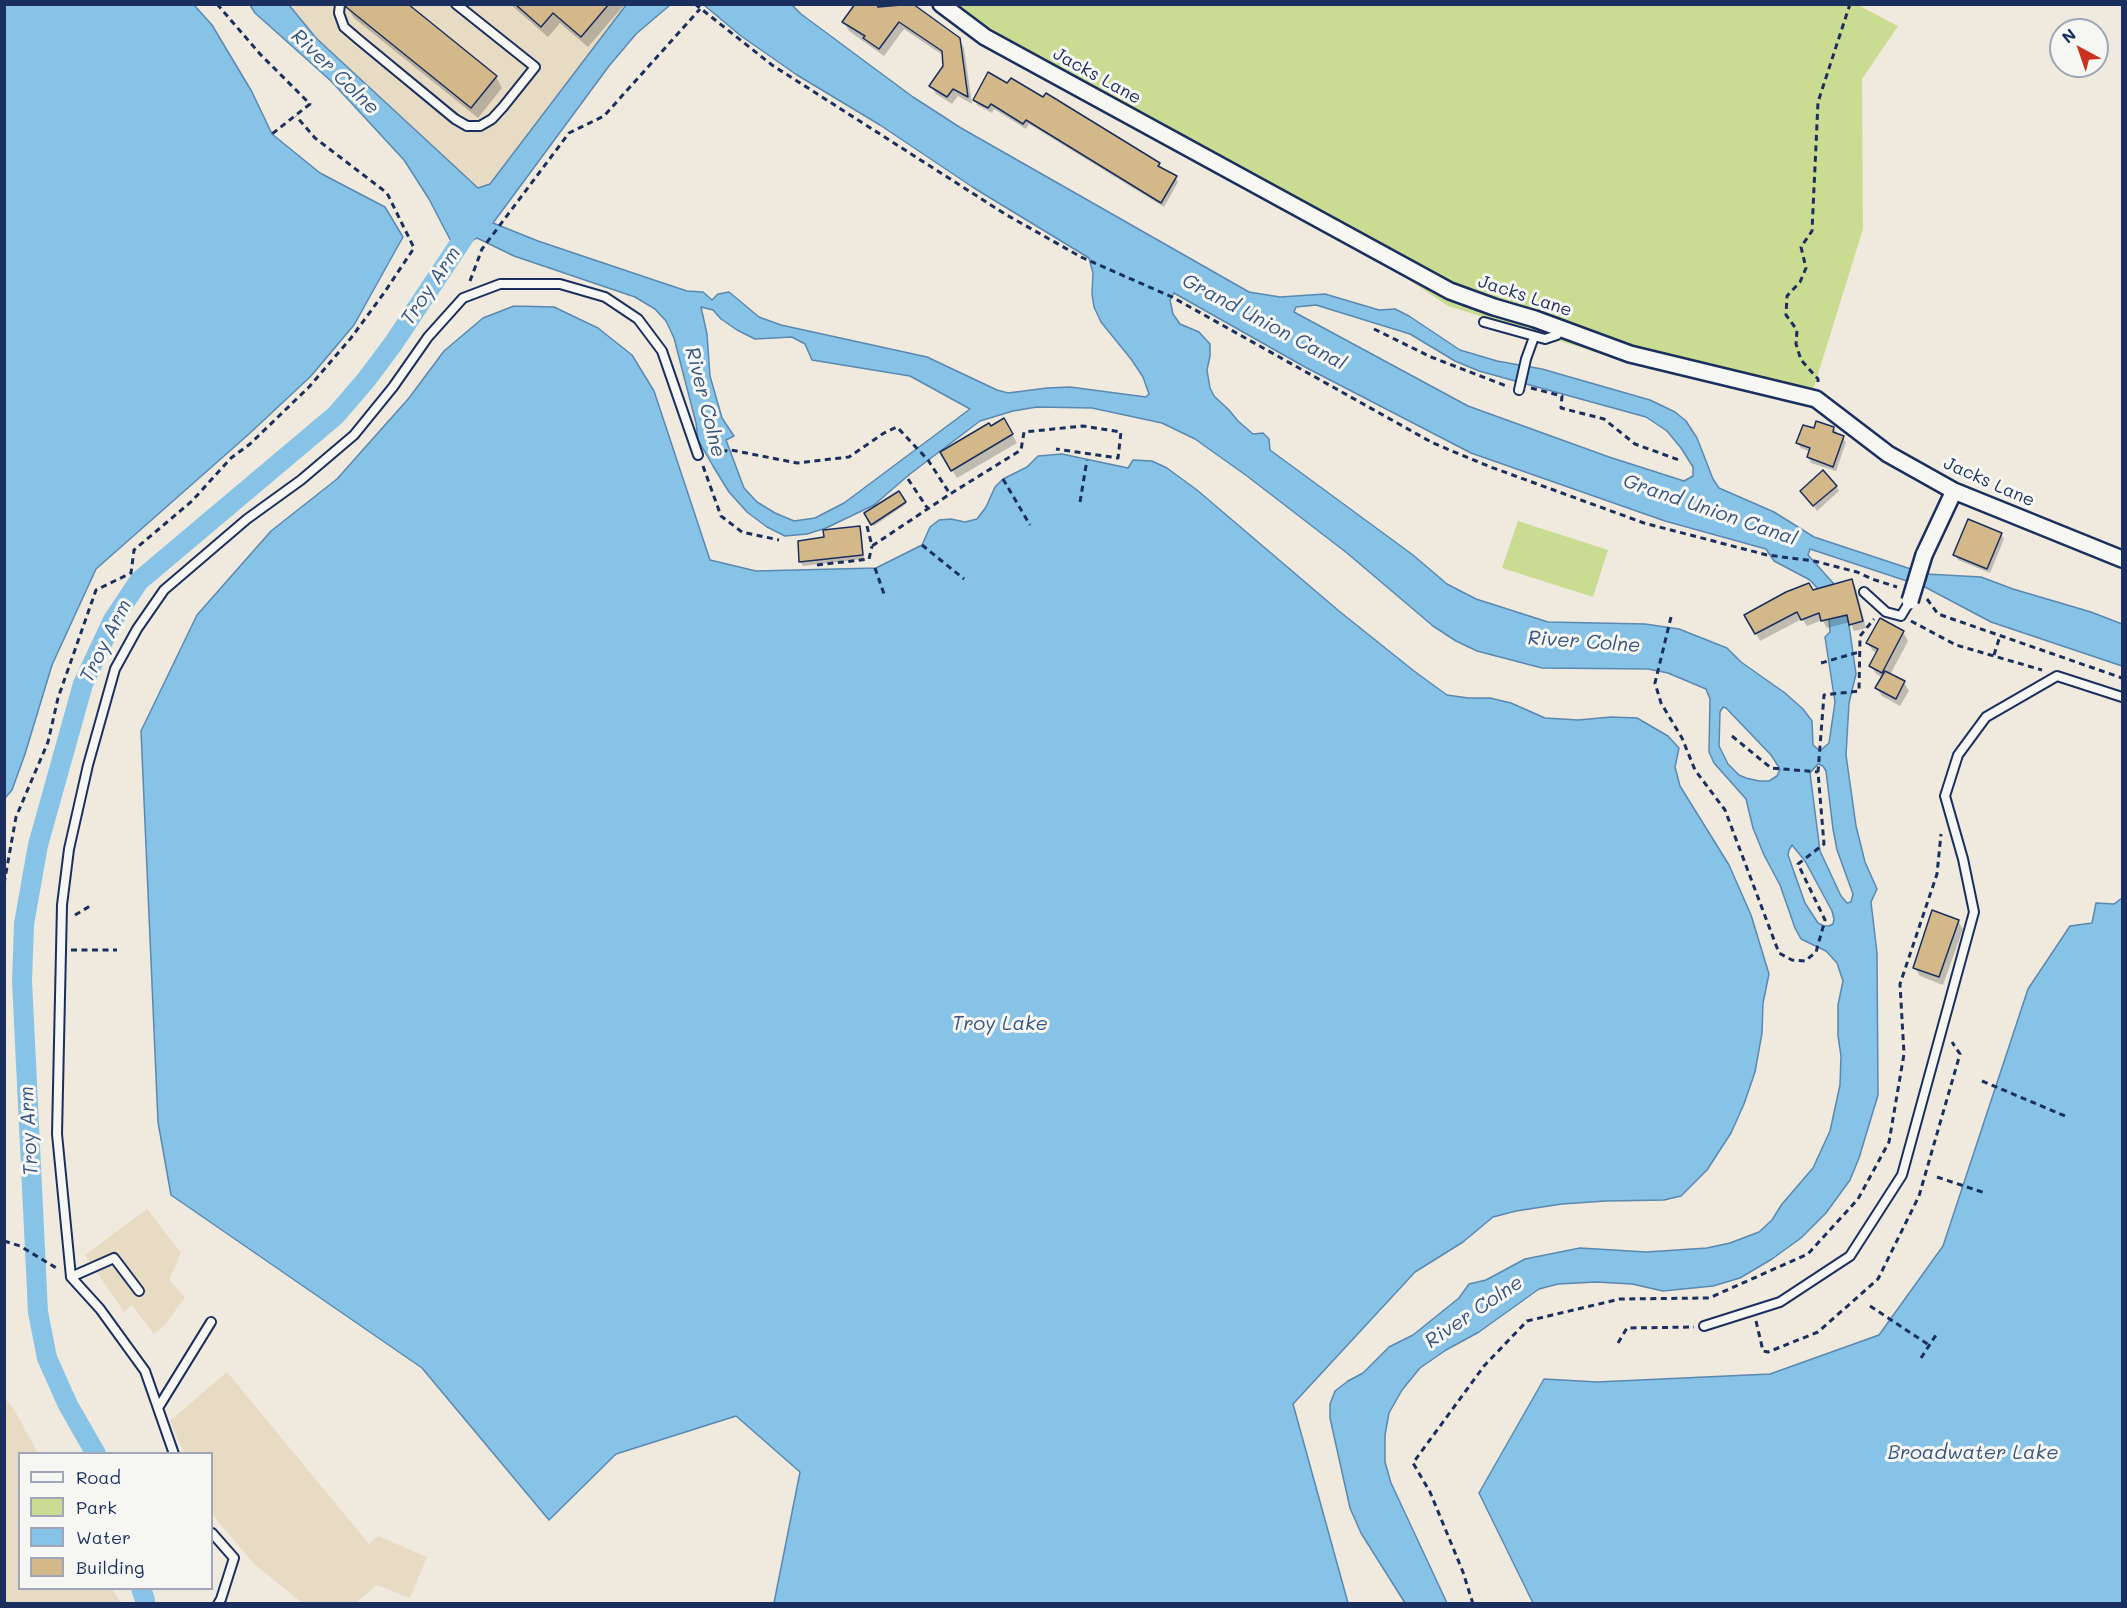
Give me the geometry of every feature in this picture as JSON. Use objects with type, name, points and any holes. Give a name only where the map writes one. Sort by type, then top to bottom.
[{"type":"street","name":"Jacks Lane","points":[[941,4],[985,37],[1450,291],[1630,354],[1816,399],[1888,454],[1954,490],[2122,559]]},
{"type":"street","points":[[1910,601],[1924,555],[1954,490]]},
{"type":"lane","points":[[340,4],[339,14],[344,27],[455,119],[467,126],[480,126],[503,107],[535,67],[456,4]]},
{"type":"lane","points":[[173,1452],[145,1371],[100,1309],[71,1277],[57,1134],[62,905],[69,849],[88,765],[115,669],[137,629],[164,590],[247,519],[301,480],[354,435],[393,387],[428,337],[463,297],[500,284],[560,284],[605,297],[638,319],[662,351],[702,454]]},
{"type":"lane","points":[[1484,322],[1545,339],[1557,335],[1560,328]]},
{"type":"lane","points":[[1520,386],[1534,337]]},
{"type":"lane","points":[[1864,592],[1883,608],[1901,616],[1910,601]]},
{"type":"lane","points":[[1704,1326],[1780,1302],[1850,1256],[1902,1175],[1974,912],[1963,859],[1945,796],[1958,755],[1986,717],[2057,676],[2122,697]]},
{"type":"lane","points":[[71,1277],[114,1258],[139,1291]]},
{"type":"lane","points":[[158,1408],[211,1322]]},
{"type":"lane","points":[[213,1534],[234,1558],[218,1604]]},
{"type":"path","points":[[217,4],[260,54],[310,104],[272,134]]},
{"type":"path","points":[[695,4],[772,65],[1005,214],[1081,257],[1172,297],[1433,443],[1644,524],[1767,555],[1815,561],[1857,572],[1872,579],[1875,585]]},
{"type":"path","points":[[1816,399],[1818,379],[1801,360],[1796,344],[1797,330],[1786,315],[1787,296],[1800,282],[1806,268],[1802,247],[1812,231],[1818,102],[1850,4]]},
{"type":"path","points":[[463,297],[482,249],[569,133],[604,116],[699,9]]},
{"type":"path","points":[[4,884],[16,817],[48,742],[58,698],[96,590],[131,573],[134,550],[192,501],[231,458],[250,444],[309,387],[351,338],[414,248],[387,193],[315,138],[296,116]]},
{"type":"path","points":[[1374,329],[1431,357],[1520,386],[1562,396],[1560,408],[1604,419],[1635,444],[1678,460]]},
{"type":"path","points":[[872,546],[1021,450],[1024,432],[1083,426],[1121,432],[1118,458],[1056,449]]},
{"type":"path","points":[[779,540],[742,532],[722,516],[702,454],[731,450],[797,463],[849,457],[884,433],[897,427],[918,447],[950,494]]},
{"type":"path","points":[[1080,501],[1087,460]]},
{"type":"path","points":[[1003,478],[1030,525]]},
{"type":"path","points":[[908,479],[928,509]]},
{"type":"path","points":[[817,565],[869,559],[872,546],[867,526]]},
{"type":"path","points":[[922,545],[964,579]]},
{"type":"path","points":[[874,568],[884,594]]},
{"type":"path","points":[[1671,617],[1655,683],[1661,703],[1682,738],[1695,770],[1725,810],[1779,953],[1792,960],[1805,961],[1816,952],[1825,920],[1798,864],[1824,844],[1818,771],[1824,695],[1859,691],[1857,653],[1860,636],[1883,608]]},
{"type":"path","points":[[1938,614],[2122,678]]},
{"type":"path","points":[[1901,616],[1956,645],[2034,666],[2057,676]]},
{"type":"path","points":[[1994,655],[2000,636]]},
{"type":"path","points":[[1821,663],[1857,653]]},
{"type":"path","points":[[1732,736],[1771,768],[1818,771]]},
{"type":"path","points":[[1473,1604],[1463,1572],[1430,1492],[1413,1462],[1484,1366],[1527,1321],[1620,1299],[1709,1298],[1808,1254],[1857,1198],[1889,1142],[1904,1054],[1900,984],[1937,874],[1942,829]]},
{"type":"path","points":[[61,951],[117,950]]},
{"type":"path","points":[[1982,1081],[2065,1116]]},
{"type":"path","points":[[1937,1177],[1985,1193]]},
{"type":"path","points":[[4,1242],[20,1246],[49,1264]]},
{"type":"path","points":[[1870,1306],[1929,1345]]},
{"type":"path","points":[[1618,1343],[1627,1328],[1704,1326]]},
{"type":"path","points":[[1922,1358],[1938,1332]]},
{"type":"shaded area","points":[[289,5],[626,5],[490,184],[477,188],[316,38]]},
{"type":"shaded area","points":[[147,1209],[181,1253],[169,1280],[185,1297],[165,1325],[154,1334],[132,1305],[124,1312],[85,1255]]},
{"type":"shaded area","points":[[227,1372],[369,1544],[378,1536],[427,1557],[410,1598],[377,1585],[356,1603],[309,1604],[301,1602],[254,1564],[213,1515],[213,1452],[184,1452],[170,1421]]},
{"type":"shaded area","points":[[5,1399],[12,1406],[37,1452],[18,1452],[18,1590],[113,1590],[121,1603],[5,1603]]},
{"type":"green space","points":[[1856,4],[1898,26],[1862,79],[1863,229],[1809,403],[1627,362],[1448,306],[1322,222],[954,5]]},
{"type":"green space","points":[[1518,521],[1608,550],[1593,597],[1502,568]]},
{"type":"water","points":[[5,4],[194,5],[212,25],[252,92],[272,134],[320,173],[385,207],[403,237],[354,325],[311,376],[96,569],[52,665],[25,754],[12,790],[5,798]]},
{"type":"water","points":[[250,5],[289,5],[316,38],[478,188],[490,184],[626,5],[670,5],[636,34],[609,66],[493,223],[538,241],[687,291],[703,292],[712,300],[718,294],[729,292],[759,317],[781,325],[927,357],[1008,393],[1070,387],[1146,397],[1149,394],[1143,377],[1101,322],[1094,307],[1093,273],[1089,258],[797,75],[741,36],[704,5],[792,5],[913,97],[961,128],[1249,292],[1280,297],[1325,294],[1379,310],[1395,309],[1460,350],[1497,361],[1542,369],[1650,400],[1675,412],[1686,421],[1697,438],[1713,479],[1719,488],[1774,512],[1814,537],[1926,574],[1981,577],[2122,624],[2122,666],[1991,622],[1925,587],[1810,549],[1808,555],[1834,584],[1818,589],[1810,580],[1774,561],[1766,549],[1665,521],[1471,453],[1305,367],[1174,293],[1170,300],[1173,314],[1180,324],[1199,332],[1210,344],[1207,370],[1214,396],[1238,421],[1253,434],[1263,433],[1269,439],[1270,450],[1413,555],[1447,584],[1476,599],[1548,622],[1645,624],[1679,629],[1727,648],[1741,662],[1785,693],[1803,709],[1812,721],[1813,745],[1820,751],[1829,743],[1835,702],[1825,637],[1830,632],[1829,619],[1847,615],[1856,674],[1849,703],[1846,755],[1856,826],[1865,862],[1877,889],[1871,902],[1877,953],[1878,1095],[1859,1158],[1850,1180],[1826,1213],[1801,1238],[1740,1278],[1713,1286],[1663,1291],[1632,1284],[1596,1282],[1558,1284],[1539,1289],[1479,1332],[1446,1350],[1420,1368],[1402,1390],[1389,1413],[1385,1435],[1385,1462],[1391,1483],[1447,1603],[1405,1603],[1361,1533],[1350,1508],[1330,1418],[1330,1404],[1335,1391],[1363,1373],[1389,1347],[1413,1335],[1459,1298],[1469,1284],[1486,1280],[1525,1259],[1580,1248],[1646,1252],[1707,1248],[1730,1243],[1759,1232],[1772,1220],[1782,1204],[1813,1168],[1830,1131],[1840,1085],[1838,1005],[1843,981],[1837,963],[1826,951],[1801,939],[1780,885],[1753,828],[1746,799],[1714,763],[1709,752],[1710,699],[1706,689],[1668,673],[1648,669],[1542,668],[1477,651],[1433,626],[1347,553],[1195,439],[1162,423],[1092,408],[1037,407],[1013,411],[980,421],[910,474],[874,505],[826,528],[807,534],[785,536],[767,527],[747,512],[729,492],[698,440],[696,423],[674,338],[666,321],[655,309],[635,297],[514,256],[477,238],[455,249],[429,199],[404,160],[331,81],[255,13]],"holes":[[[1316,305],[1410,334],[1455,361],[1479,371],[1646,417],[1667,431],[1681,448],[1693,467],[1693,476],[1684,481],[1609,457],[1468,406],[1294,312],[1296,307]],[[701,307],[713,310],[721,319],[755,339],[792,337],[805,344],[812,360],[910,376],[970,409],[844,503],[815,518],[794,521],[757,502],[744,488],[726,440],[734,436],[722,418],[710,376],[707,334]],[[1723,707],[1726,708],[1771,755],[1780,769],[1777,776],[1769,781],[1746,778],[1739,775],[1728,764],[1719,746],[1720,712]],[[1818,764],[1826,771],[1837,850],[1853,894],[1851,902],[1847,903],[1841,896],[1820,851],[1810,773]],[[1792,845],[1805,861],[1832,911],[1833,924],[1824,926],[1818,923],[1805,903],[1788,855]]]},
{"type":"water","name":"Troy Lake","points":[[514,306],[554,307],[598,328],[632,355],[654,391],[710,560],[756,571],[876,568],[922,545],[930,527],[939,520],[951,519],[965,522],[977,519],[986,507],[995,487],[1003,479],[1027,467],[1038,456],[1062,454],[1128,468],[1133,460],[1152,461],[1167,468],[1197,490],[1339,611],[1447,695],[1490,698],[1511,703],[1545,718],[1578,720],[1611,717],[1637,718],[1668,736],[1679,748],[1675,767],[1680,786],[1729,865],[1751,915],[1769,974],[1763,1003],[1762,1033],[1755,1072],[1744,1104],[1731,1133],[1707,1170],[1681,1196],[1664,1200],[1562,1204],[1493,1217],[1463,1242],[1415,1272],[1293,1404],[1348,1603],[774,1603],[800,1472],[736,1416],[616,1454],[549,1520],[422,1368],[171,1195],[158,1122],[141,731],[197,615],[271,531],[337,479],[409,398],[444,351],[483,318]]},
{"type":"water","name":"Broadwater Lake","points":[[2122,898],[2122,1603],[1533,1603],[1479,1493],[1544,1379],[1597,1382],[1770,1374],[1879,1335],[1943,1246],[2028,989],[2070,926],[2092,923],[2096,903],[2114,904]]},
{"type":"building","points":[[346,4],[408,4],[497,76],[471,108],[346,7]]},
{"type":"building","points":[[515,4],[609,4],[581,37],[553,13],[541,27]]},
{"type":"building","points":[[855,4],[877,4],[878,7],[913,4],[960,38],[968,97],[953,89],[947,97],[929,86],[943,66],[942,51],[899,22],[879,49],[863,38],[865,36],[842,22]]},
{"type":"building","points":[[988,72],[1007,83],[1011,78],[1043,97],[1046,93],[1160,163],[1158,166],[1177,176],[1161,203],[1026,120],[1023,124],[991,104],[988,108],[973,100]]},
{"type":"building","points":[[1004,418],[1013,434],[951,471],[940,452],[989,423],[991,426]]},
{"type":"building","points":[[1816,421],[1834,427],[1833,432],[1844,436],[1833,467],[1807,457],[1810,448],[1796,443],[1803,425],[1814,428]]},
{"type":"building","points":[[1823,470],[1837,486],[1813,506],[1800,491]]},
{"type":"building","points":[[899,491],[906,502],[871,525],[864,513]]},
{"type":"building","points":[[1968,519],[2002,533],[1987,569],[1953,555]]},
{"type":"building","points":[[860,526],[863,555],[799,562],[798,541],[824,537],[823,530]]},
{"type":"building","points":[[1852,579],[1863,621],[1849,625],[1847,615],[1821,621],[1819,613],[1801,620],[1797,612],[1755,634],[1744,615],[1786,592],[1809,583],[1813,590]]},
{"type":"building","points":[[1880,618],[1904,631],[1882,673],[1869,666],[1878,649],[1866,643]]},
{"type":"building","points":[[1885,671],[1905,681],[1896,699],[1875,688]]},
{"type":"building","points":[[1932,910],[1959,920],[1939,977],[1913,968]]},
{"type":"waterway","name":"Troy Arm","points":[[95,1452],[68,1405],[47,1358],[38,1312],[22,981],[24,924],[38,845],[83,684],[113,620],[139,581],[336,415],[393,344],[470,228]]},
{"type":"waterway","name":"Troy Arm","points":[[142,1590],[145,1600]]},
{"type":"waterway","name":"Troy Arm","points":[[145,1600],[148,1604]]},
{"type":"water label","name":"River Colne","points":[[335,72]]},
{"type":"water label","name":"Grand Union Canal","points":[[1264,322]]},
{"type":"water label","name":"River Colne","points":[[705,402]]},
{"type":"water label","name":"Grand Union Canal","points":[[1710,510]]},
{"type":"water label","name":"River Colne","points":[[1584,642]]},
{"type":"water label","name":"River Colne","points":[[1474,1312]]}]
